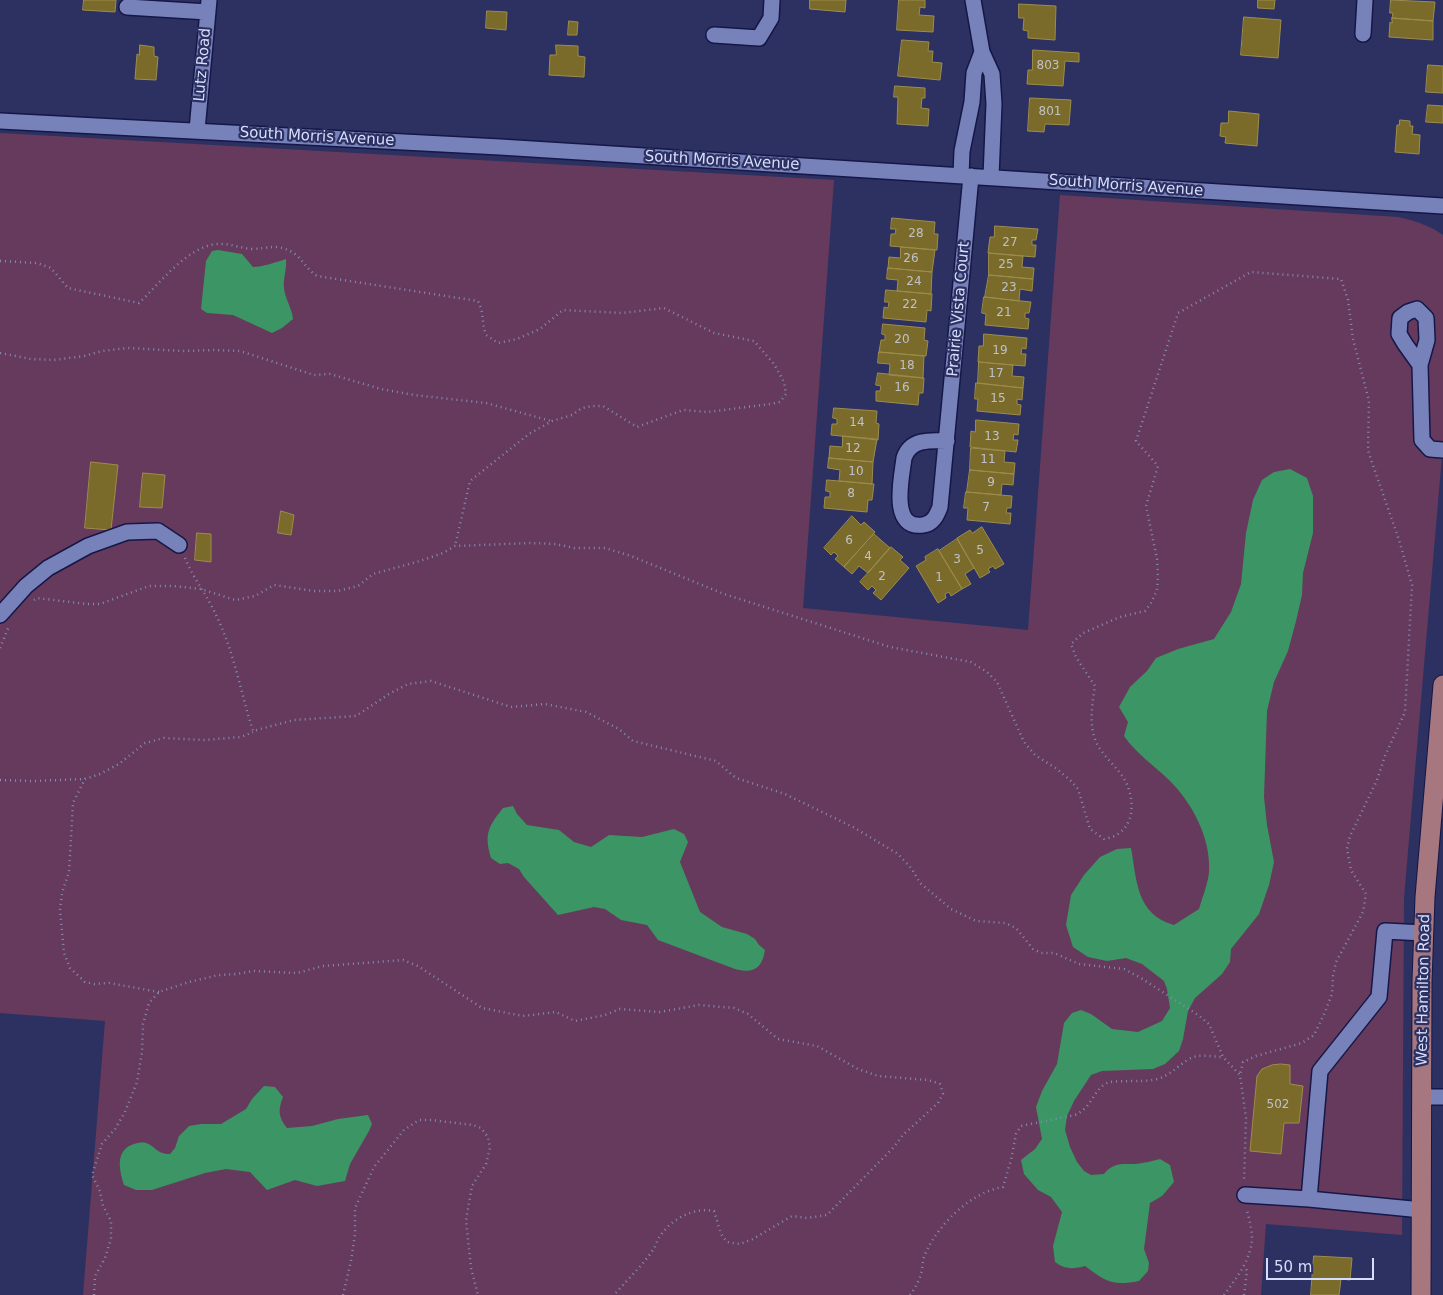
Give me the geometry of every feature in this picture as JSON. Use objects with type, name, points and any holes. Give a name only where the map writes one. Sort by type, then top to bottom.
[{"type":"main road","name":"West Hamilton Road","points":[[1421,1295],[1425,898],[1443,685]]},
{"type":"street","points":[[714,35],[758,38],[771,18],[772,0]]},
{"type":"street","points":[[973,0],[982,52],[992,74],[994,104],[991,177]]},
{"type":"street","points":[[1363,34],[1365,0]]},
{"type":"street","points":[[127,7],[208,6]]},
{"type":"street","name":"Lutz Road","points":[[196,130],[208,6]]},
{"type":"street","name":"Prairie Vista Court","points":[[947,442],[934,440],[922,442],[913,445],[906,451],[900,505],[905,520],[913,524],[923,525],[931,522],[937,516],[940,506],[947,442],[966,176],[962,151],[972,102],[974,73],[982,52]]},
{"type":"street","name":"South Morris Avenue","points":[[0,121],[196,130],[1443,206]]},
{"type":"street","points":[[1420,365],[1422,440],[1430,449],[1443,450]]},
{"type":"street","points":[[6,617],[26,586],[48,568],[88,546],[127,532],[158,531],[179,545]]},
{"type":"street","points":[[1309,1199],[1320,1071],[1379,997],[1385,931],[1424,932]]},
{"type":"street","points":[[1423,1097],[1443,1097]]},
{"type":"street","points":[[1245,1195],[1422,1210]]},
{"type":"path","points":[[0,261],[37,263],[50,268],[68,288],[139,304],[180,262],[194,251],[215,244],[252,249],[278,247],[298,256],[308,270],[317,276],[478,301],[484,312],[482,324],[486,336],[498,343],[516,339],[540,329],[564,310],[622,313],[664,308],[714,333],[754,341],[774,364],[784,382],[786,394],[780,402],[708,412],[682,410],[637,427],[603,406],[582,408],[572,416],[552,421],[529,434],[470,481],[455,546]]},
{"type":"path","points":[[30,602],[37,598],[100,604],[149,586],[201,589],[235,600],[255,596],[274,585],[314,591],[338,591],[358,586],[373,574],[420,561],[443,553],[455,546],[556,544],[574,548],[605,548],[631,556],[724,594],[890,647],[971,662],[987,672],[997,682],[1024,742],[1035,755],[1057,769],[1078,789],[1090,829],[1104,840],[1117,836],[1126,828],[1131,816],[1132,798],[1126,783],[1098,745],[1092,729],[1095,686],[1076,657],[1071,644],[1083,633],[1120,617],[1145,611],[1157,590],[1157,559],[1146,506],[1158,466],[1136,441],[1178,314],[1251,272],[1341,280],[1348,300],[1352,339],[1369,402],[1368,451],[1399,540],[1412,585],[1405,712],[1377,780],[1350,836],[1346,850],[1351,870],[1366,894],[1363,912],[1336,962],[1332,994],[1325,1012],[1314,1035],[1302,1043],[1256,1056],[1243,1062],[1240,1075],[1246,1118],[1245,1195],[1252,1238],[1245,1266],[1224,1295]]},
{"type":"path","points":[[0,353],[30,359],[54,360],[128,348],[183,351],[240,351],[314,375],[330,374],[374,387],[414,395],[486,403],[552,421]]},
{"type":"path","points":[[179,545],[187,564],[217,616],[239,677],[241,693],[253,732]]},
{"type":"path","points":[[0,648],[6,617]]},
{"type":"path","points":[[0,780],[85,779],[119,764],[145,744],[164,738],[222,739],[241,737],[294,720],[356,716],[408,684],[431,681],[512,708],[545,704],[586,712],[619,729],[633,741],[716,761],[736,778],[786,794],[853,827],[898,854],[912,869],[920,883],[951,909],[976,921],[1010,925],[1016,928],[1033,949],[1042,953],[1054,953],[1079,964],[1124,968],[1162,991],[1209,1024],[1223,1058],[1240,1075]]},
{"type":"path","points":[[85,779],[73,803],[68,872],[62,893],[60,910],[64,953],[70,968],[84,982],[94,984],[110,983],[159,992],[219,975],[253,971],[297,973],[323,966],[403,960],[418,966],[482,1008],[523,1016],[556,1012],[575,1021],[605,1015],[620,1009],[660,1012],[699,1005],[734,1008],[748,1014],[778,1039],[816,1046],[831,1052],[842,1062],[858,1069],[878,1076],[928,1080],[940,1084],[943,1094],[938,1103],[903,1135],[893,1148],[827,1215],[808,1218],[792,1216],[753,1239],[740,1244],[727,1242],[721,1234],[714,1210],[704,1209],[684,1215],[669,1226],[659,1237],[653,1250],[614,1295]]},
{"type":"path","points":[[94,1295],[95,1276],[105,1258],[111,1239],[111,1221],[103,1206],[100,1191],[92,1175],[102,1144],[115,1129],[125,1112],[137,1082],[142,1052],[143,1024],[148,1003],[159,992]]},
{"type":"path","points":[[910,1295],[921,1275],[925,1253],[937,1232],[962,1206],[984,1192],[1003,1187],[1016,1134],[1021,1126],[1082,1112],[1108,1082],[1162,1078],[1190,1058],[1202,1056],[1223,1058]]},
{"type":"path","points":[[343,1295],[355,1234],[355,1208],[374,1167],[404,1130],[419,1120],[473,1125],[481,1128],[488,1137],[490,1148],[486,1164],[472,1186],[466,1220],[471,1268],[478,1295]]},
{"type":"path","points":[[1244,1295],[1248,1271],[1245,1266]]},
{"type":"shaded area","points":[[0,133],[834,180],[803,608],[1028,630],[1060,195],[1398,217],[1422,224],[1443,235],[1443,444],[1404,898],[1402,1235],[1266,1224],[1261,1295],[83,1295],[105,1021],[0,1013]]},
{"type":"shaded area","points":[[218,250],[242,254],[253,267],[286,259],[284,288],[293,319],[272,333],[233,315],[207,313],[201,309],[206,261],[212,251]]},
{"type":"shaded area","points":[[1290,469],[1307,478],[1313,496],[1313,533],[1303,573],[1302,595],[1296,621],[1288,651],[1274,682],[1267,711],[1264,797],[1274,862],[1269,885],[1259,914],[1231,949],[1230,962],[1222,974],[1195,998],[1188,1011],[1179,1051],[1165,1064],[1153,1069],[1102,1071],[1091,1075],[1074,1101],[1067,1116],[1065,1130],[1070,1147],[1077,1162],[1084,1171],[1091,1175],[1104,1174],[1111,1167],[1118,1164],[1136,1164],[1160,1159],[1170,1165],[1174,1182],[1162,1196],[1150,1203],[1144,1249],[1149,1263],[1148,1271],[1139,1281],[1116,1283],[1104,1279],[1085,1266],[1070,1268],[1055,1262],[1053,1246],[1062,1212],[1051,1197],[1038,1190],[1024,1174],[1021,1160],[1035,1149],[1042,1139],[1036,1107],[1042,1091],[1057,1064],[1064,1023],[1072,1013],[1081,1010],[1091,1014],[1112,1029],[1138,1032],[1162,1021],[1170,1008],[1164,981],[1142,964],[1126,958],[1107,961],[1088,957],[1073,947],[1066,925],[1071,895],[1084,875],[1100,857],[1117,849],[1131,848],[1140,895],[1152,913],[1161,920],[1174,925],[1199,909],[1209,872],[1209,859],[1207,846],[1198,821],[1177,788],[1139,754],[1124,736],[1128,722],[1119,707],[1130,687],[1147,671],[1156,658],[1178,649],[1214,639],[1231,612],[1241,584],[1246,533],[1253,500],[1262,480],[1274,472]]},
{"type":"shaded area","points":[[513,806],[517,814],[527,825],[559,830],[574,842],[591,847],[609,835],[642,837],[674,829],[684,834],[688,842],[680,862],[700,912],[722,927],[747,934],[755,939],[765,950],[762,962],[756,969],[747,971],[735,969],[658,940],[647,925],[621,920],[605,909],[594,907],[558,915],[519,869],[508,863],[500,864],[491,858],[488,837],[491,826],[503,808]]},
{"type":"shaded area","points":[[264,1086],[275,1087],[283,1097],[280,1113],[287,1128],[312,1126],[338,1119],[368,1115],[372,1124],[350,1164],[345,1181],[317,1186],[295,1180],[267,1190],[250,1172],[226,1169],[205,1173],[152,1190],[136,1190],[124,1185],[120,1161],[121,1155],[128,1147],[137,1143],[144,1143],[159,1152],[170,1154],[175,1148],[179,1136],[189,1126],[221,1124],[246,1109]]},
{"type":"building","points":[[84,0],[116,0],[115,12],[83,10]]},
{"type":"building","points":[[810,0],[846,0],[845,12],[810,9]]},
{"type":"building","points":[[899,0],[925,0],[925,8],[920,7],[919,15],[934,16],[933,32],[897,30]]},
{"type":"building","points":[[1258,0],[1275,0],[1274,9],[1258,8]]},
{"type":"building","points":[[1391,0],[1435,2],[1433,21],[1392,18],[1393,13],[1390,13]]},
{"type":"building","points":[[1019,4],[1056,6],[1055,40],[1028,38],[1028,31],[1023,30],[1024,18],[1019,18]]},
{"type":"building","points":[[487,11],[507,12],[506,30],[486,28]]},
{"type":"building","points":[[1244,17],[1281,20],[1278,58],[1241,55]]},
{"type":"building","points":[[1392,18],[1433,21],[1433,40],[1389,37]]},
{"type":"building","points":[[569,21],[578,22],[577,35],[568,35]]},
{"type":"building","points":[[902,40],[929,42],[928,51],[933,51],[932,62],[942,63],[940,80],[898,76]]},
{"type":"building","points":[[140,45],[154,47],[154,56],[158,57],[156,80],[135,79],[137,54],[139,55]]},
{"type":"building","points":[[556,45],[578,46],[578,56],[585,57],[584,77],[549,75],[550,55],[556,55]]},
{"type":"building","points":[[1033,50],[1079,53],[1079,62],[1065,61],[1063,86],[1027,84],[1028,70],[1032,70]]},
{"type":"building","points":[[1428,65],[1443,66],[1443,93],[1426,92]]},
{"type":"building","points":[[895,86],[925,88],[925,98],[922,98],[921,108],[929,109],[928,126],[897,124],[898,97],[894,97]]},
{"type":"building","points":[[1030,98],[1071,100],[1069,125],[1045,124],[1044,132],[1028,131]]},
{"type":"building","points":[[1428,105],[1443,106],[1443,123],[1426,122]]},
{"type":"building","points":[[1229,111],[1259,114],[1257,146],[1225,143],[1226,137],[1220,136],[1221,123],[1228,123]]},
{"type":"building","points":[[1400,120],[1410,121],[1410,126],[1413,126],[1412,134],[1420,135],[1419,154],[1395,152],[1397,125],[1399,125]]},
{"type":"building","points":[[892,218],[935,222],[934,234],[938,234],[937,250],[890,246],[891,234],[895,234],[896,229],[891,229]]},
{"type":"building","points":[[995,226],[1038,229],[1036,240],[1032,240],[1032,245],[1036,245],[1035,257],[988,253],[990,237],[994,237]]},
{"type":"building","points":[[901,247],[935,250],[932,272],[888,268],[889,257],[900,258]]},
{"type":"building","points":[[989,253],[1023,256],[1022,267],[1034,268],[1033,279],[989,275]]},
{"type":"building","points":[[888,268],[932,272],[931,294],[897,291],[898,280],[887,279]]},
{"type":"building","points":[[989,275],[1033,279],[1032,291],[1020,289],[1019,301],[985,297]]},
{"type":"building","points":[[886,290],[932,294],[931,311],[927,310],[926,322],[883,318],[884,307],[888,308],[889,302],[885,302]]},
{"type":"building","points":[[984,297],[1031,302],[1029,313],[1025,313],[1025,318],[1029,319],[1028,329],[985,325],[986,314],[982,313]]},
{"type":"building","points":[[883,324],[925,328],[924,340],[928,341],[926,356],[879,352],[881,340],[885,340],[885,335],[882,334]]},
{"type":"building","points":[[984,334],[1027,338],[1026,349],[1022,348],[1021,354],[1026,354],[1025,366],[978,362],[979,346],[983,346]]},
{"type":"building","points":[[879,352],[924,356],[923,378],[889,375],[890,364],[878,363]]},
{"type":"building","points":[[979,362],[1013,365],[1012,376],[1024,377],[1023,388],[978,383]]},
{"type":"building","points":[[878,373],[924,378],[923,393],[919,393],[918,405],[876,401],[876,391],[880,391],[881,386],[876,385]]},
{"type":"building","points":[[976,383],[1023,388],[1022,400],[1017,399],[1017,404],[1021,405],[1020,415],[977,411],[978,399],[975,399]]},
{"type":"building","points":[[834,408],[877,411],[876,423],[879,424],[878,440],[831,435],[832,424],[837,424],[837,419],[833,418]]},
{"type":"building","points":[[976,420],[1019,424],[1018,435],[1014,434],[1013,440],[1018,440],[1016,452],[970,447],[971,431],[975,432]]},
{"type":"building","points":[[843,436],[877,439],[873,462],[829,458],[830,446],[842,447]]},
{"type":"building","points":[[971,448],[1005,451],[1004,462],[1015,463],[1014,474],[970,470]]},
{"type":"building","points":[[829,458],[873,462],[872,484],[839,481],[840,470],[828,468]]},
{"type":"building","points":[[91,462],[118,465],[111,530],[85,528]]},
{"type":"building","points":[[970,470],[1014,474],[1013,485],[1002,484],[1001,495],[967,492]]},
{"type":"building","points":[[143,473],[165,475],[162,508],[140,507]]},
{"type":"building","points":[[827,480],[874,484],[872,500],[868,500],[867,512],[824,508],[825,497],[830,497],[830,492],[826,491]]},
{"type":"building","points":[[966,492],[1012,496],[1011,508],[1007,508],[1006,513],[1011,513],[1010,524],[967,520],[968,508],[964,508]]},
{"type":"building","points":[[281,511],[294,515],[291,535],[278,533]]},
{"type":"building","points":[[852,516],[861,525],[864,522],[875,532],[844,567],[835,559],[838,556],[834,552],[831,555],[824,548]]},
{"type":"building","points":[[982,527],[1004,564],[995,569],[993,566],[988,569],[990,572],[980,578],[957,538],[970,530],[972,533]]},
{"type":"building","points":[[197,533],[211,534],[211,562],[195,560]]},
{"type":"building","points":[[874,534],[890,548],[868,573],[859,566],[852,574],[844,567]]},
{"type":"building","points":[[957,539],[974,568],[965,574],[971,584],[962,589],[939,551]]},
{"type":"building","points":[[891,547],[903,557],[900,560],[909,568],[881,600],[873,593],[876,590],[872,586],[868,590],[860,582]]},
{"type":"building","points":[[938,549],[962,589],[951,596],[949,592],[945,594],[946,598],[938,603],[916,566],[926,560],[925,557]]},
{"type":"building","points":[[1281,1064],[1290,1065],[1290,1084],[1303,1086],[1299,1123],[1284,1123],[1281,1154],[1250,1151],[1257,1076],[1262,1069]]},
{"type":"building","points":[[1314,1256],[1352,1258],[1350,1280],[1341,1279],[1339,1295],[1311,1295]]}]
